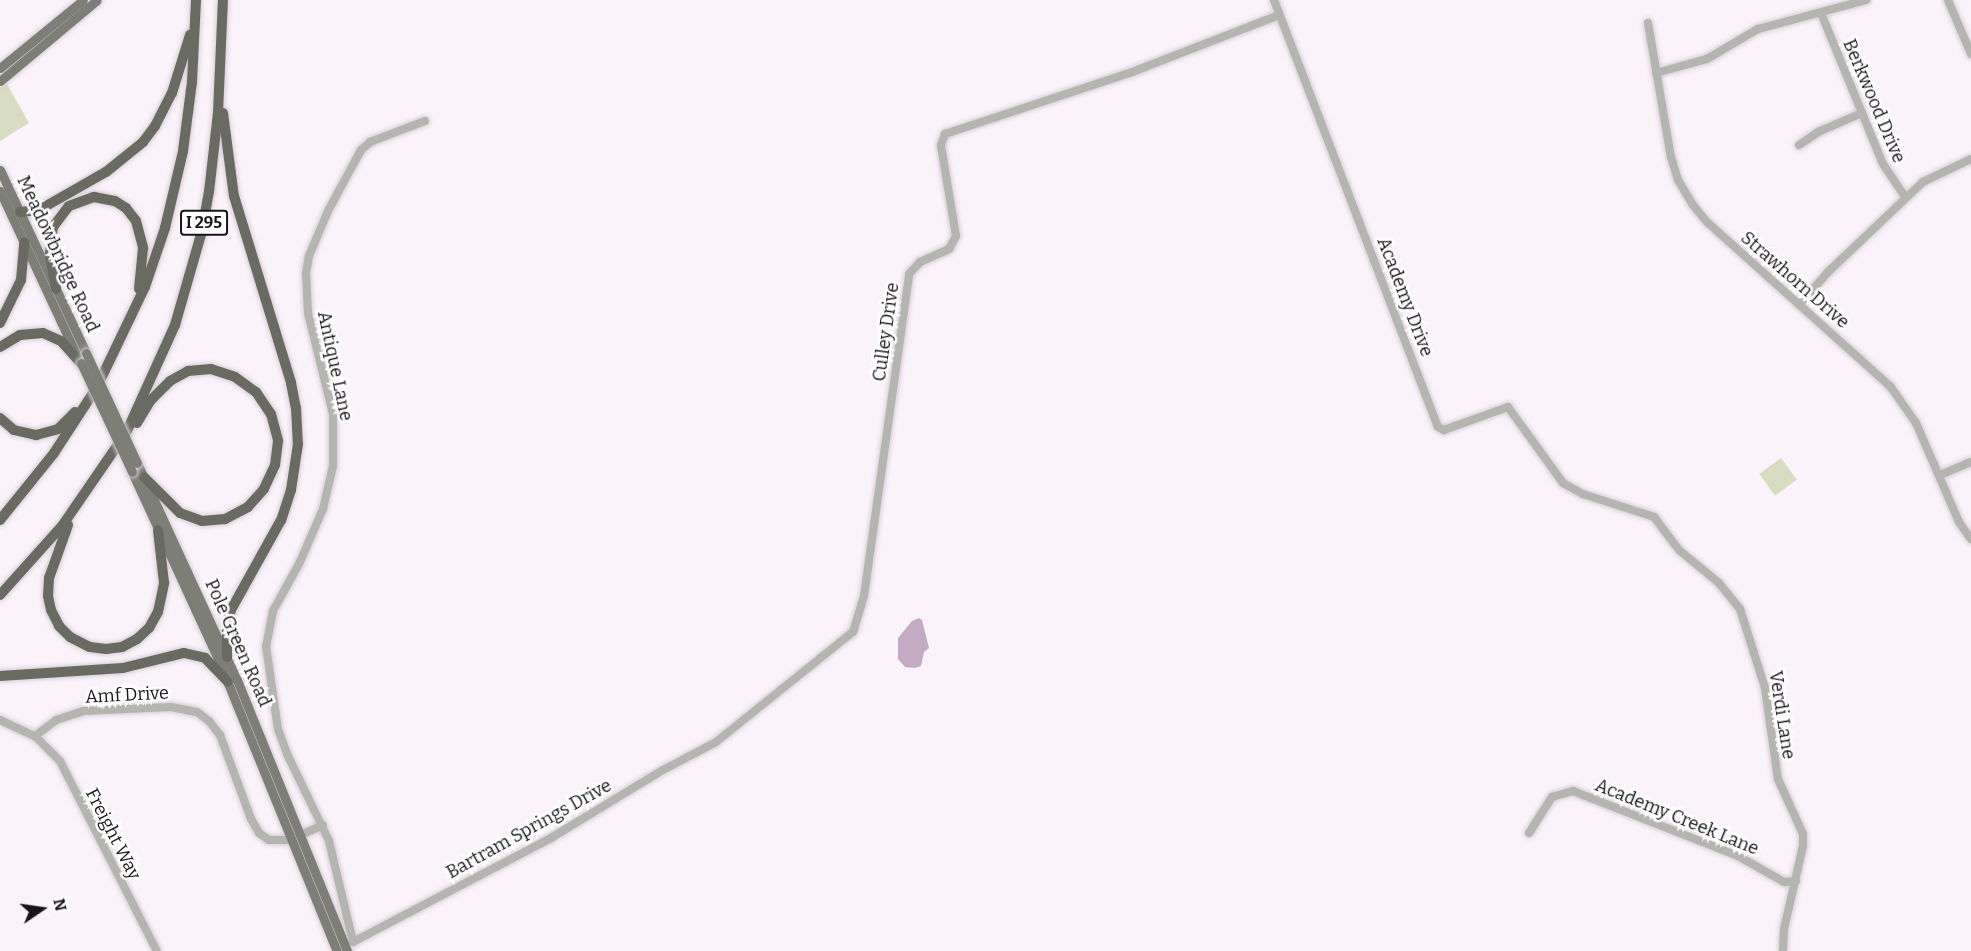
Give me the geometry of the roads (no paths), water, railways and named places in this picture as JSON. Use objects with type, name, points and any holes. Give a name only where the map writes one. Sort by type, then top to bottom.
[{"type":"highway","name":"I 295","points":[[0,595],[33,561],[74,511],[126,434],[171,334],[192,270],[209,192],[220,86],[223,0]]},
{"type":"highway","name":"I 295","points":[[0,520],[39,473],[89,400],[115,354],[137,307],[165,228],[183,151],[192,82],[196,4]]},
{"type":"highway","points":[[20,212],[36,211],[106,172],[129,156],[149,135],[177,82],[196,4]]},
{"type":"highway","points":[[220,86],[234,196],[291,383],[296,408],[298,444],[291,490],[281,520],[231,610],[227,626],[227,657]]},
{"type":"highway","points":[[56,289],[50,246],[55,222],[64,210],[76,202],[94,197],[108,199],[126,208],[140,232],[143,256],[137,307]]},
{"type":"highway","points":[[0,323],[21,280],[24,242]]},
{"type":"highway","points":[[0,347],[20,335],[43,333],[61,342],[83,358]]},
{"type":"highway","points":[[126,434],[138,423],[150,401],[165,385],[181,374],[200,369],[217,370],[241,380],[261,398],[271,414],[278,441],[273,471],[259,496],[237,514],[213,521],[191,518],[170,506],[144,477]]},
{"type":"highway","points":[[0,418],[20,433],[44,434],[63,426],[75,411],[89,400]]},
{"type":"highway","points":[[74,511],[52,567],[48,596],[54,617],[64,632],[90,647],[106,649],[122,647],[144,634],[154,620],[161,603],[164,583],[158,530]]},
{"type":"highway","points":[[0,676],[123,668],[191,653],[210,661],[228,682]]},
{"type":"main road","points":[[0,68],[82,0]]},
{"type":"main road","points":[[0,81],[97,0]]},
{"type":"main road","name":"Meadowbridge Road","points":[[0,170],[56,289],[83,358]]},
{"type":"main road","name":"Meadowbridge Road","points":[[0,191],[83,358]]},
{"type":"main road","name":"Pole Green Road","points":[[83,358],[144,477],[227,657],[308,881],[337,951]]},
{"type":"main road","name":"Pole Green Road","points":[[83,358],[132,472],[228,682],[292,834],[347,951]]},
{"type":"street","name":"Academy Drive","points":[[1274,0],[1438,427],[1444,430],[1508,407],[1563,483],[1582,494]]},
{"type":"street","points":[[1656,73],[1707,59],[1758,29],[1866,0]]},
{"type":"street","points":[[1948,0],[1971,54]]},
{"type":"street","name":"Berkwood Drive","points":[[1821,13],[1891,179],[1905,197]]},
{"type":"street","name":"Culley Drive","points":[[747,717],[850,636],[859,619],[909,274],[920,262],[949,249],[956,236],[941,145],[942,138],[948,132],[1132,72],[1279,15]]},
{"type":"street","name":"Strawhorn Drive","points":[[1648,22],[1671,157],[1685,193],[1707,222],[1890,386],[1916,423],[1959,522],[1971,539]]},
{"type":"street","points":[[1799,145],[1818,132],[1862,113]]},
{"type":"street","name":"Antique Lane","points":[[353,942],[332,852],[322,825],[283,744],[273,708],[266,656],[267,634],[273,611],[314,532],[326,501],[333,466],[333,414],[308,313],[307,264],[328,211],[361,150],[370,142],[425,121]]},
{"type":"street","points":[[1800,304],[1828,272],[1905,197],[1930,177],[1971,159]]},
{"type":"street","points":[[1940,475],[1971,462]]},
{"type":"street","name":"Verdi Lane","points":[[1582,494],[1654,517],[1663,525],[1679,550],[1719,583],[1740,609],[1765,688],[1778,779],[1803,834],[1796,880],[1784,929],[1783,951]]},
{"type":"street","name":"Amf Drive","points":[[35,736],[56,720],[83,711],[182,708],[197,712],[209,721],[220,735],[261,830],[272,837],[292,834]]},
{"type":"street","name":"Bartram Springs Drive","points":[[353,942],[573,826],[663,770],[716,742],[747,717]]},
{"type":"street","points":[[0,720],[35,736]]},
{"type":"street","name":"Freight Way","points":[[35,736],[55,755],[64,768],[76,796],[157,951]]},
{"type":"street","name":"Academy Creek Lane","points":[[1529,833],[1552,797],[1573,791],[1738,856],[1784,882],[1796,880]]},
{"type":"street","points":[[292,834],[322,825]]}]
